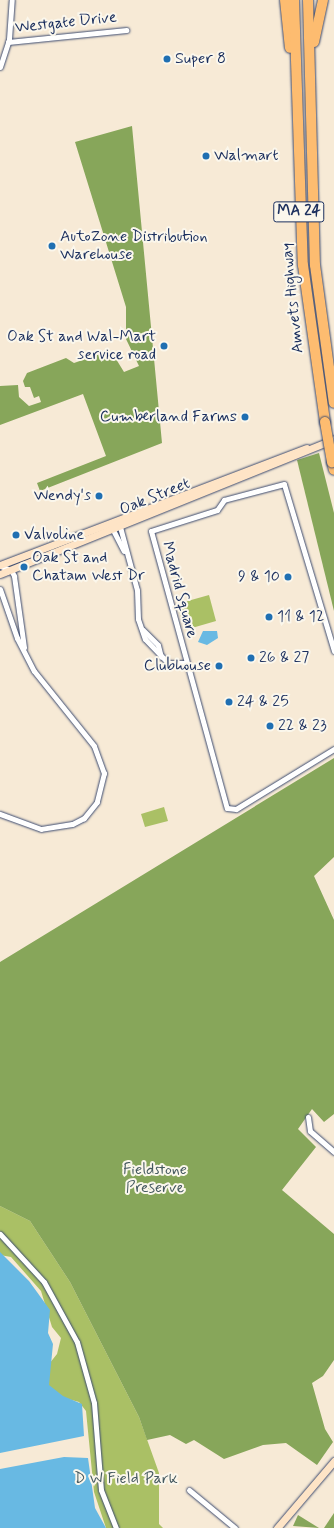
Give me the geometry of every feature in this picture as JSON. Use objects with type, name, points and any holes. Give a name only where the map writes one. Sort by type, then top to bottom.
[{"type":"highway","points":[[285,0],[295,78]]},
{"type":"highway","name":"Amvets Highway","points":[[294,0],[295,78],[303,265],[325,422],[333,466]]},
{"type":"highway","name":"Amvets Highway","points":[[308,0],[311,56],[315,265],[334,403]]},
{"type":"highway","points":[[311,56],[323,0]]},
{"type":"main road","name":"Oak Street","points":[[0,574],[119,523],[334,439]]},
{"type":"main road","name":"Oak Street","points":[[0,565],[111,527]]},
{"type":"main road","points":[[277,1528],[334,1461]]},
{"type":"street","name":"Westgate Drive","points":[[0,67],[8,42],[12,0]]},
{"type":"street","name":"Westgate Drive","points":[[8,42],[126,30]]},
{"type":"street","name":"Madrid Square","points":[[334,651],[288,489],[281,484],[224,500],[217,510],[151,531],[185,663],[229,809],[334,749]]},
{"type":"street","name":"Madrid Square","points":[[119,523],[124,551],[137,590],[138,619],[151,649],[172,665],[185,663]]},
{"type":"street","name":"Madrid Square","points":[[111,527],[124,551]]},
{"type":"street","points":[[0,565],[11,570],[24,650]]},
{"type":"street","points":[[0,589],[24,650],[44,687],[94,746],[103,767],[103,783],[92,810],[84,818],[61,828],[41,829],[0,814]]},
{"type":"street","points":[[308,1117],[310,1131],[334,1152]]},
{"type":"street","points":[[0,1234],[44,1282],[77,1342],[94,1403],[101,1490],[116,1528]]},
{"type":"street","points":[[189,1490],[235,1528]]},
{"type":"green space","points":[[132,126],[162,443],[40,491],[37,483],[106,456],[83,394],[0,425],[0,386],[18,385],[19,397],[29,406],[41,402],[39,396],[34,398],[30,387],[25,387],[23,381],[27,373],[66,358],[74,363],[103,353],[116,359],[124,372],[139,366],[126,339],[126,307],[75,142]]},
{"type":"green space","points":[[319,453],[334,513],[334,611],[297,460]]},
{"type":"green space","points":[[209,595],[216,621],[185,630],[177,604]]},
{"type":"green space","name":"Fieldstone Preserve","points":[[334,758],[334,857],[314,876],[334,920],[334,1114],[324,1122],[312,1109],[298,1129],[316,1147],[282,1190],[334,1234],[334,1360],[323,1376],[312,1383],[325,1429],[333,1442],[317,1465],[286,1443],[263,1445],[224,1459],[194,1440],[186,1444],[170,1435],[147,1440],[139,1417],[70,1282],[30,1221],[0,1206],[0,962]]},
{"type":"green space","points":[[164,807],[168,821],[145,827],[141,814]]},
{"type":"green space","name":"D W Field Park","points":[[0,1206],[30,1221],[70,1282],[139,1417],[159,1473],[159,1524],[163,1528],[106,1528],[94,1492],[86,1411],[79,1402],[46,1393],[45,1369],[57,1354],[61,1338],[52,1327],[41,1291],[11,1257],[0,1255]]},
{"type":"green space","points":[[334,1513],[334,1528],[324,1528]]},
{"type":"green space","points":[[298,1515],[319,1528],[293,1526]]},
{"type":"water","points":[[203,631],[217,631],[218,638],[207,645],[198,642]]},
{"type":"water","points":[[0,1252],[29,1281],[50,1310],[48,1333],[53,1344],[49,1385],[63,1396],[82,1404],[84,1436],[0,1453]]},
{"type":"water","points":[[64,1457],[88,1458],[95,1508],[106,1528],[0,1528],[0,1469]]},
{"type":"place","name":"Super 8","points":[[167,59]]},
{"type":"place","name":"Walmart","points":[[206,156]]},
{"type":"place","name":"AutoZone Distribution Warehouse","points":[[52,246]]},
{"type":"place","name":"Oak St and Wal-Mart service road","points":[[164,346]]},
{"type":"place","name":"Cumberland Farms","points":[[245,417]]},
{"type":"place","name":"Wendy's","points":[[99,496]]},
{"type":"place","name":"Valvoline","points":[[16,535]]},
{"type":"place","name":"Oak St and Chatam West Dr","points":[[24,567]]},
{"type":"place","name":"9 & 10","points":[[288,577]]},
{"type":"place","name":"11 & 12","points":[[269,617]]},
{"type":"place","name":"26 & 27","points":[[251,658]]},
{"type":"place","name":"Clubhouse","points":[[219,666]]},
{"type":"place","name":"24 & 25","points":[[229,702]]},
{"type":"place","name":"22 & 23","points":[[270,726]]}]
